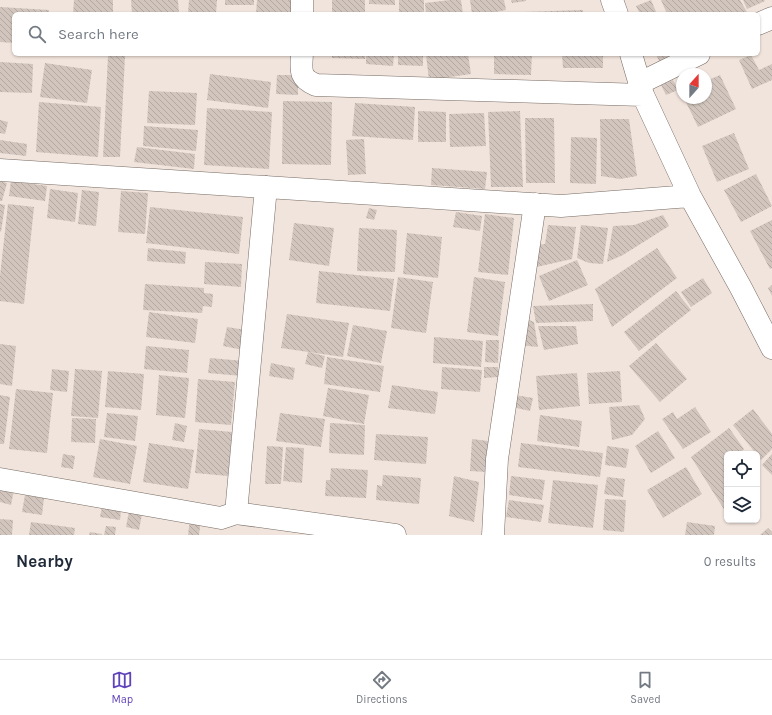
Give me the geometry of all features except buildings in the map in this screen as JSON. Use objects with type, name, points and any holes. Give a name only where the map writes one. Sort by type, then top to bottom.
[{"type":"street","points":[[302,0],[302,12]]},
{"type":"street","points":[[612,0],[616,12]]},
{"type":"street","points":[[760,23],[772,18]]},
{"type":"street","points":[[302,56],[301,72],[307,81],[316,85],[642,89],[695,56]]},
{"type":"street","points":[[631,56],[642,89],[690,196],[741,288],[772,348]]},
{"type":"street","points":[[0,170],[561,206],[690,196]]},
{"type":"street","points":[[236,513],[266,187]]},
{"type":"street","points":[[493,535],[497,459],[535,204]]},
{"type":"street","points":[[0,479],[221,518],[236,513],[394,535]]}]
